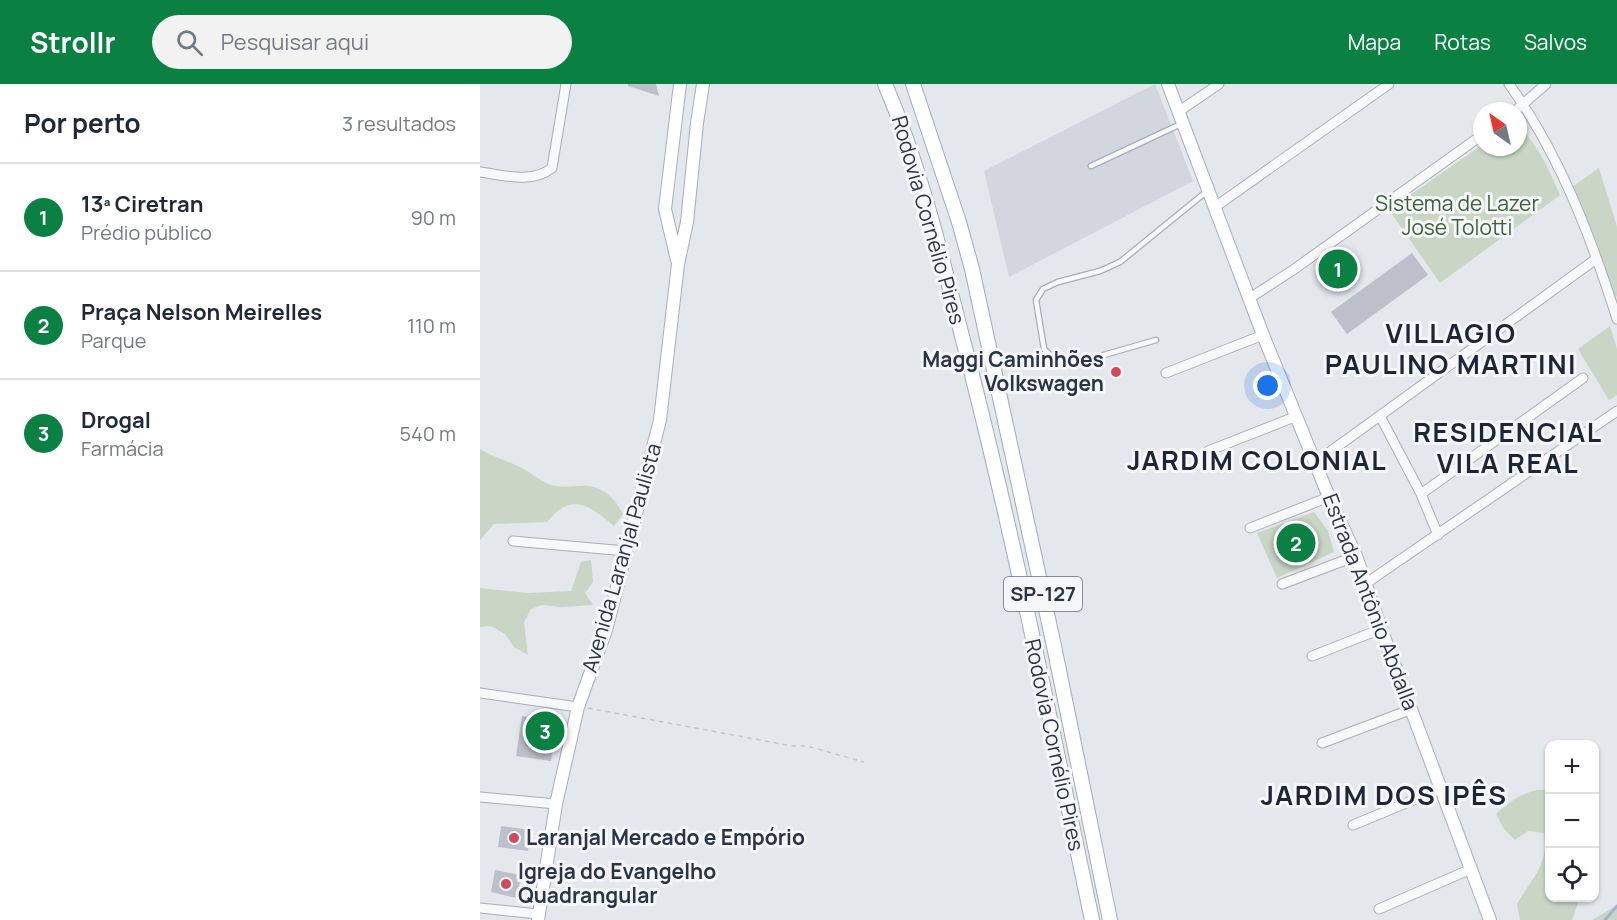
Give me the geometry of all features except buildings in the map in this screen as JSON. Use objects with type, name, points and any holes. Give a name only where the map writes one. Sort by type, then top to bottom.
[{"type":"main road","name":"Rodovia Cornélio Pires","points":[[885,84],[900,119],[927,206],[990,445],[1092,920]]},
{"type":"main road","name":"Rodovia Cornélio Pires","points":[[913,84],[959,222],[972,269],[1054,646],[1110,920]]},
{"type":"street","points":[[480,172],[527,178],[543,175],[552,168],[566,84]]},
{"type":"street","name":"Avenida Laranjal Paulista","points":[[678,264],[665,209],[680,84]]},
{"type":"street","name":"Avenida Laranjal Paulista","points":[[538,917],[556,804],[579,706],[606,630],[660,420],[678,264],[687,222],[694,144],[703,84]]},
{"type":"street","name":"Estrada Antônio Abdalla","points":[[1168,84],[1263,335],[1329,497],[1356,556],[1490,920]]},
{"type":"street","points":[[1180,118],[1219,84]]},
{"type":"street","points":[[1215,207],[1389,84]]},
{"type":"street","points":[[1509,84],[1522,102]]},
{"type":"street","points":[[1526,102],[1546,84]]},
{"type":"street","points":[[1527,109],[1550,148],[1570,189],[1617,320]]},
{"type":"street","points":[[1250,298],[1300,266],[1473,141]]},
{"type":"street","points":[[671,154],[676,159],[682,159],[694,144]]},
{"type":"street","points":[[665,209],[675,218],[687,222]]},
{"type":"street","points":[[1316,462],[1596,259]]},
{"type":"street","points":[[1166,373],[1263,335]]},
{"type":"street","points":[[1421,494],[1583,378]]},
{"type":"street","points":[[1365,584],[1617,411]]},
{"type":"street","points":[[1208,451],[1297,416]]},
{"type":"street","points":[[1380,416],[1421,494],[1438,535]]},
{"type":"street","points":[[1250,528],[1329,497]]},
{"type":"street","points":[[513,541],[626,551]]},
{"type":"street","points":[[1282,584],[1356,556]]},
{"type":"street","points":[[1311,656],[1381,629]]},
{"type":"street","points":[[480,693],[579,706]]},
{"type":"street","points":[[1322,743],[1412,709]]},
{"type":"street","points":[[1353,825],[1440,789]]},
{"type":"street","points":[[480,797],[556,804]]},
{"type":"street","points":[[1379,909],[1471,869]]},
{"type":"street","points":[[480,908],[538,917]]},
{"type":"lane","points":[[1091,166],[1180,118]]},
{"type":"lane","points":[[1156,340],[1076,363],[1056,361],[1044,349],[1035,300],[1043,289],[1058,282],[1100,271],[1120,262],[1208,190]]},
{"type":"path","points":[[579,706],[807,747],[864,762]]},
{"type":"shaded area","points":[[1155,84],[1193,181],[1009,277],[984,171]]},
{"type":"green space","name":"Sistema de Lazer José Tolotti","points":[[1527,136],[1537,149],[1560,195],[1440,283],[1389,210],[1473,151],[1473,156],[1527,156]]},
{"type":"green space","points":[[1599,168],[1617,227],[1617,296],[1614,298],[1572,187]]},
{"type":"green space","points":[[1610,326],[1617,349],[1617,395],[1609,400],[1578,349]]},
{"type":"green space","points":[[480,449],[551,485],[588,486],[600,489],[617,504],[623,514],[614,526],[588,508],[572,505],[564,507],[547,522],[494,524],[480,540]]},
{"type":"green space","points":[[1314,512],[1328,531],[1334,552],[1277,578],[1257,533]]},
{"type":"green space","points":[[591,560],[593,582],[585,593],[593,605],[561,607],[542,605],[531,609],[524,622],[528,655],[514,647],[505,634],[491,626],[480,627],[480,588],[528,593],[571,591],[581,562]]},
{"type":"green space","points":[[1545,790],[1545,844],[1544,833],[1528,831],[1515,840],[1504,829],[1496,814],[1525,794]]},
{"type":"green space","points":[[1545,844],[1545,902],[1579,902],[1572,920],[1520,920],[1517,904],[1538,871]]},
{"type":"green space","points":[[1617,905],[1617,920],[1592,920]]},
{"type":"waterway","points":[[1605,920],[1617,906]]},
{"type":"place","name":"13ª Ciretran","points":[[1338,269]]},
{"type":"place","name":"Maggi Caminhões Volkswagen","points":[[1116,372]]},
{"type":"place","name":"Praça Nelson Meirelles","points":[[1296,543]]},
{"type":"place","name":"Drogal","points":[[545,731]]},
{"type":"place","name":"Laranjal Mercado e Empório","points":[[514,838]]},
{"type":"place","name":"Igreja do Evangelho Quadrangular","points":[[506,884]]},
{"type":"district","name":"VILLAGIO PAULINO MARTINI","points":[[1451,350]]},
{"type":"district","name":"RESIDENCIAL VILA REAL","points":[[1508,448]]},
{"type":"district","name":"JARDIM COLONIAL","points":[[1257,461]]},
{"type":"district","name":"JARDIM DOS IPÊS","points":[[1384,796]]}]
